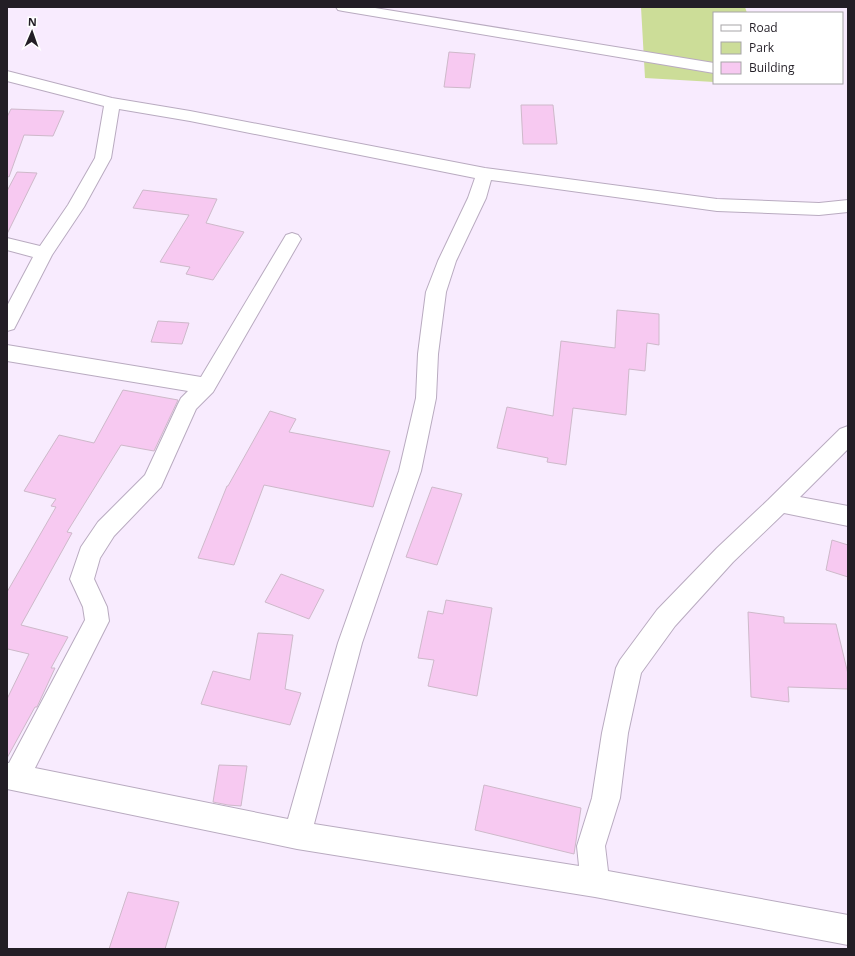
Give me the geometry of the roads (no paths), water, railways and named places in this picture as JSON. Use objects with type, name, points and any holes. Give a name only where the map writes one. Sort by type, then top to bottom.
[{"type":"street","points":[[343,7],[713,68]]},
{"type":"street","points":[[7,76],[112,103],[198,118],[485,174],[717,205],[819,209],[848,206]]},
{"type":"street","points":[[7,324],[44,253],[75,207],[103,158],[112,103]]},
{"type":"street","points":[[297,835],[350,643],[410,471],[426,398],[428,354],[436,292],[446,261],[477,198],[485,174]]},
{"type":"street","points":[[292,239],[206,386],[188,404],[153,481],[106,529],[89,554],[82,579],[95,607],[97,621],[12,777],[297,835],[595,883],[848,930]]},
{"type":"street","points":[[7,244],[44,253]]},
{"type":"street","points":[[7,353],[206,386]]},
{"type":"street","points":[[595,883],[591,846],[606,798],[615,733],[629,668],[666,618],[725,555],[848,435]]},
{"type":"street","points":[[780,503],[848,516]]}]
